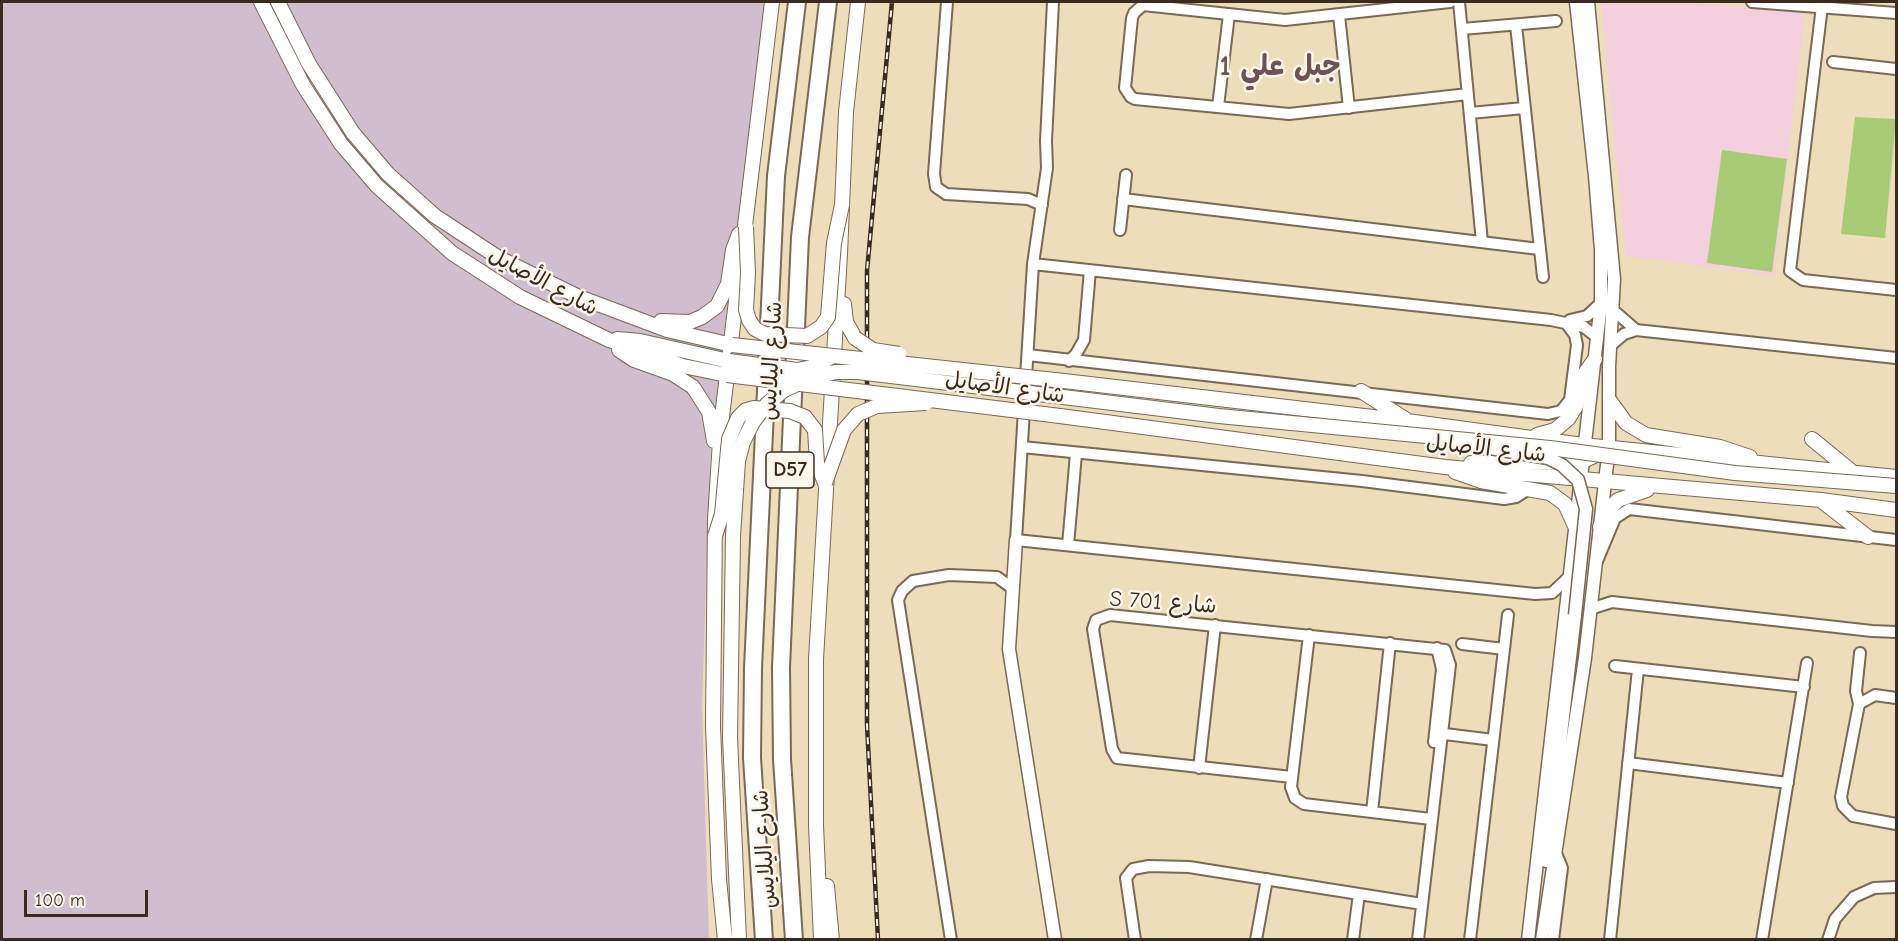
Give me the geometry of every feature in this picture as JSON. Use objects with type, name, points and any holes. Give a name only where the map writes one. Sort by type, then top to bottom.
[{"type":"highway","name":"شارع اليلايس","points":[[764,939],[752,758],[753,668],[776,187],[797,2]]},
{"type":"highway","name":"شارع اليلايس","points":[[794,939],[782,759],[781,667],[800,237],[828,2]]},
{"type":"main road","name":"شارع الأصايل","points":[[261,2],[319,112],[358,165],[396,206],[452,253],[489,279],[553,314],[609,340]]},
{"type":"main road","name":"شارع الأصايل","points":[[278,2],[309,64],[337,111],[370,154],[425,208],[477,245],[521,270],[638,320],[691,337],[732,345],[1407,421],[1583,445],[1896,477]]},
{"type":"main road","points":[[725,939],[719,879],[713,726],[717,475],[772,2]]},
{"type":"main road","points":[[821,939],[814,715],[825,483],[849,81],[858,2]]},
{"type":"main road","points":[[746,227],[748,320],[755,329],[765,334],[807,336],[821,327],[828,317],[834,243],[842,205]]},
{"type":"main road","points":[[638,320],[684,323],[696,320],[713,310],[726,290],[734,245],[746,227]]},
{"type":"main road","points":[[840,254],[845,282],[844,317],[855,338],[873,350],[914,356],[946,368]]},
{"type":"main road","points":[[609,340],[632,339],[728,368],[797,370],[820,364],[833,356]]},
{"type":"main road","points":[[609,340],[627,356],[680,377],[698,393],[711,419],[717,475]]},
{"type":"main road","points":[[1530,436],[1555,430],[1565,423],[1576,406],[1586,373],[1595,359]]},
{"type":"main road","name":"شارع الأصايل","points":[[728,368],[831,388],[936,399],[1445,467],[1821,500],[1896,510]]},
{"type":"main road","points":[[739,939],[731,776],[730,644],[738,461],[748,432],[760,413],[794,384],[825,373],[858,372],[1089,402],[1455,439],[1745,474],[1896,486]]},
{"type":"main road","points":[[1361,391],[1407,421]]},
{"type":"main road","points":[[825,483],[844,430],[858,414],[877,406],[909,406],[936,399]]},
{"type":"main road","points":[[1610,401],[1616,412],[1635,430],[1658,438],[1728,449],[1769,464]]},
{"type":"main road","points":[[715,536],[722,514],[729,439],[738,418],[747,410],[758,408],[795,412],[809,420],[816,435],[817,463],[825,483]]},
{"type":"main road","points":[[1812,439],[1853,472]]},
{"type":"main road","points":[[1445,467],[1494,461],[1581,462],[1595,457],[1609,447]]},
{"type":"main road","points":[[1445,467],[1481,481],[1550,493],[1570,511],[1575,526]]},
{"type":"main road","points":[[1600,527],[1608,510],[1618,500],[1631,493],[1663,487]]},
{"type":"main road","points":[[1821,500],[1868,537]]},
{"type":"main road","points":[[816,825],[826,870],[832,939]]},
{"type":"street","points":[[947,2],[934,179],[936,187],[946,194],[1028,199],[1042,205]]},
{"type":"street","points":[[1053,2],[1046,141],[1047,174],[1033,264],[1009,649],[1055,939]]},
{"type":"street","points":[[1450,2],[1285,20],[1149,5],[1138,8],[1132,18],[1125,88],[1131,97],[1289,114],[1468,94]]},
{"type":"street","points":[[1459,2],[1482,242]]},
{"type":"street","points":[[1528,939],[1601,303],[1601,250],[1585,2]]},
{"type":"street","points":[[1542,939],[1593,588],[1609,447],[1610,346],[1613,310],[1608,198],[1585,2]]},
{"type":"street","points":[[1752,2],[1891,9]]},
{"type":"street","points":[[1803,2],[1822,6]]},
{"type":"street","points":[[1822,6],[1790,271],[1803,280],[1896,290]]},
{"type":"street","points":[[1218,107],[1229,14]]},
{"type":"street","points":[[1339,15],[1349,108]]},
{"type":"street","points":[[1462,29],[1556,21]]},
{"type":"street","points":[[1516,25],[1543,277]]},
{"type":"street","points":[[1833,62],[1896,69]]},
{"type":"street","points":[[1470,113],[1524,108]]},
{"type":"street","points":[[1120,231],[1126,175]]},
{"type":"street","points":[[1123,199],[1539,249]]},
{"type":"street","points":[[1033,264],[1551,320],[1584,327],[1598,338]]},
{"type":"street","points":[[1069,360],[1076,354],[1084,340],[1090,270]]},
{"type":"street","points":[[1551,320],[1582,318],[1595,311],[1601,303]]},
{"type":"street","points":[[1613,310],[1636,330]]},
{"type":"street","points":[[1028,356],[1361,391],[1548,414],[1558,412],[1570,400],[1577,345],[1575,335],[1566,323]]},
{"type":"street","points":[[1610,346],[1624,334],[1636,330],[1896,358]]},
{"type":"street","points":[[1084,340],[1095,364]]},
{"type":"street","points":[[1455,439],[1481,447],[1548,458],[1562,465],[1578,480],[1586,509],[1548,838],[1543,895],[1546,909]]},
{"type":"street","points":[[1022,447],[1076,454],[1233,467],[1504,499],[1516,497],[1530,489]]},
{"type":"street","points":[[1068,545],[1076,454]]},
{"type":"street","points":[[1596,564],[1614,518],[1629,509],[1896,540]]},
{"type":"street","points":[[1016,540],[1535,594],[1552,593],[1570,576]]},
{"type":"street","points":[[951,939],[898,600],[902,591],[913,581],[949,575],[997,577],[1012,588]]},
{"type":"street","points":[[1593,588],[1612,602]]},
{"type":"street","points":[[1590,609],[1612,602],[1875,632],[1896,632]]},
{"type":"street","name":"S 701 شارع","points":[[1292,777],[1125,761],[1115,755],[1093,629],[1096,620],[1107,615],[1445,650],[1450,660],[1438,733]]},
{"type":"street","points":[[1470,939],[1508,615]]},
{"type":"street","points":[[1199,768],[1215,625]]},
{"type":"street","points":[[1875,632],[1896,638]]},
{"type":"street","points":[[1309,635],[1292,792],[1304,804],[1428,818]]},
{"type":"street","points":[[1372,812],[1390,643]]},
{"type":"street","points":[[1462,644],[1504,649]]},
{"type":"street","points":[[1860,653],[1856,691],[1859,704],[1842,802],[1852,816],[1896,824]]},
{"type":"street","points":[[1762,939],[1807,663]]},
{"type":"street","points":[[1615,666],[1804,687]]},
{"type":"street","points":[[1610,939],[1638,669]]},
{"type":"street","points":[[1859,704],[1870,696],[1896,698]]},
{"type":"street","points":[[1418,939],[1419,904],[1438,733],[1493,741]]},
{"type":"street","points":[[1628,763],[1788,783]]},
{"type":"street","points":[[1553,939],[1562,868],[1555,851]]},
{"type":"street","points":[[1135,939],[1126,881],[1128,872],[1133,869],[1175,866],[1419,904]]},
{"type":"street","points":[[1256,939],[1267,879]]},
{"type":"street","points":[[1828,939],[1839,913],[1854,897],[1874,888],[1896,887]]},
{"type":"street","points":[[1353,939],[1359,894]]},
{"type":"street","points":[[1412,939],[1419,904]]},
{"type":"shaded area","points":[[2,2],[765,2],[711,442],[702,705],[709,939],[2,940]]},
{"type":"shaded area","points":[[1601,2],[1683,2],[1805,13],[1774,276],[1626,256]]},
{"type":"green space","points":[[1855,117],[1896,119],[1885,238],[1841,234]]},
{"type":"green space","points":[[1722,150],[1787,159],[1772,272],[1707,263]]},
{"type":"railway","points":[[878,940],[867,725],[867,271],[892,2]]},
{"type":"district","name":"جبل علي 1","points":[[1280,67]]}]
